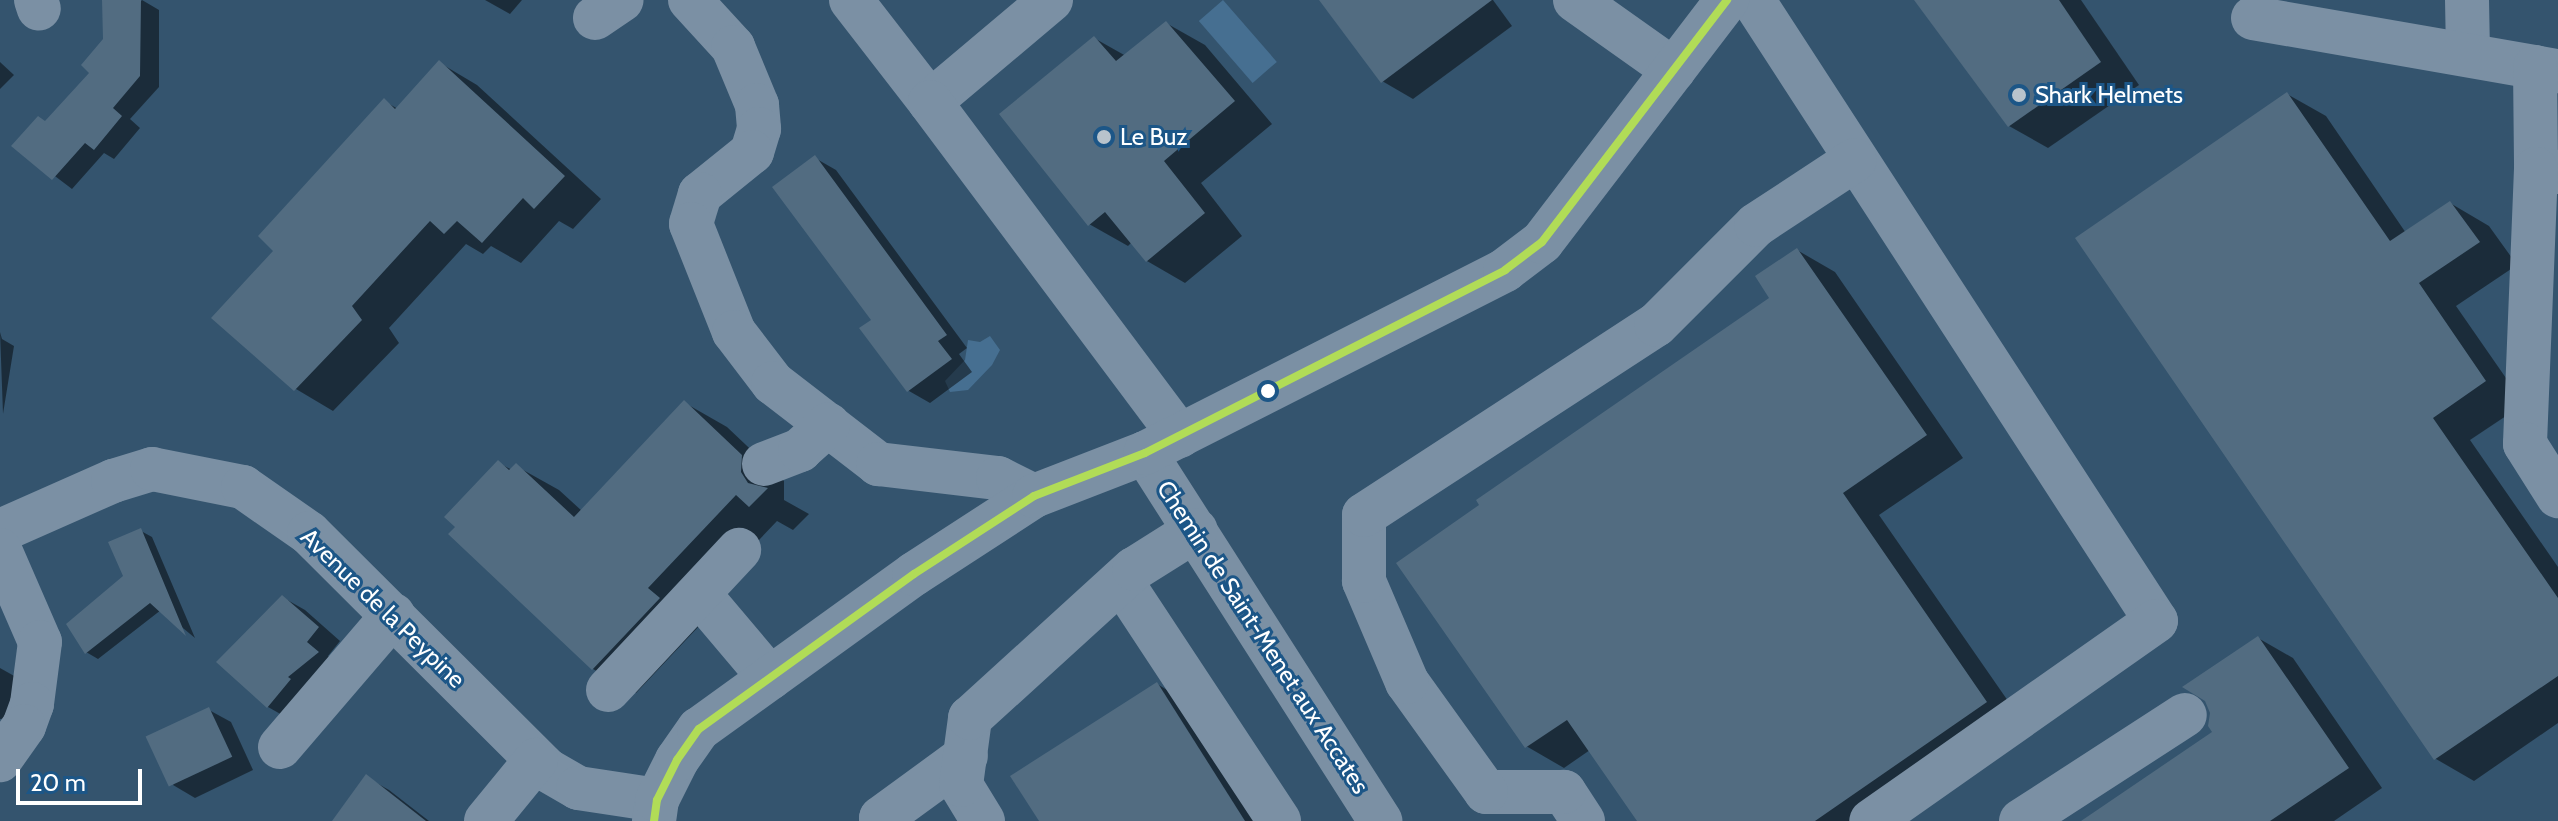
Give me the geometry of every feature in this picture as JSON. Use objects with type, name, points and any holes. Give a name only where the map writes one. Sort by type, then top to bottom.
[{"type":"street","points":[[690,0],[733,47],[757,105],[759,129],[752,152],[700,194],[691,224],[734,332],[773,383],[878,464],[998,478],[1034,496]]},
{"type":"street","name":"Chemin de Saint-Menet aux Accates","points":[[851,0],[930,102],[1162,445],[1196,530],[1380,821]]},
{"type":"street","points":[[930,102],[1051,0]]},
{"type":"street","points":[[1575,0],[1674,70]]},
{"type":"street","points":[[656,810],[677,760],[699,729],[914,574],[1034,496],[1162,445],[1517,261],[1542,242],[1727,0]]},
{"type":"street","points":[[1753,0],[2156,621],[1871,821]]},
{"type":"street","points":[[2467,0],[2468,54]]},
{"type":"street","points":[[2253,18],[2547,69],[2547,171],[2525,444],[2558,496]]},
{"type":"street","points":[[1583,821],[1564,792],[1486,792],[1424,707],[1407,682],[1364,581],[1364,515],[1656,325],[1756,225],[1855,160]]},
{"type":"street","points":[[764,464],[800,450],[828,425]]},
{"type":"street","name":"Avenue de la Peypine","points":[[0,531],[113,481],[152,469],[243,487],[309,533],[536,760],[578,788],[656,810]]},
{"type":"street","points":[[983,821],[961,785],[970,718],[1121,581],[1196,530]]},
{"type":"street","points":[[0,550],[40,642],[32,704],[24,726],[0,760]]},
{"type":"street","points":[[608,690],[739,550]]},
{"type":"street","points":[[1121,581],[1279,821]]},
{"type":"street","points":[[699,594],[770,678]]},
{"type":"street","points":[[280,747],[393,615]]},
{"type":"street","points":[[2021,821],[2185,715]]},
{"type":"street","points":[[884,821],[881,818],[966,756]]},
{"type":"street","points":[[486,821],[536,760]]},
{"type":"water","points":[[1223,0],[1277,62],[1253,83],[1199,21]]},
{"type":"water","points":[[990,336],[1000,350],[992,365],[968,390],[950,392],[945,381],[965,360],[968,340],[980,342]]},
{"type":"building","points":[[102,0],[141,0],[140,76],[113,108],[122,116],[94,150],[85,143],[52,180],[11,146],[38,116],[45,121],[89,73],[81,65],[103,39]]},
{"type":"building","points":[[1319,0],[1492,0],[1381,83]]},
{"type":"building","name":"Shark Helmets","points":[[1914,0],[2059,0],[2101,62],[2008,127]]},
{"type":"building","name":"Le Buz","points":[[1166,21],[1235,101],[1164,161],[1205,213],[1146,262],[1105,212],[1088,226],[999,114],[1094,36],[1116,61]]},
{"type":"building","points":[[439,60],[565,176],[534,209],[523,198],[482,243],[457,221],[444,234],[430,221],[352,306],[362,320],[294,391],[211,318],[273,251],[258,236],[384,98],[395,109]]},
{"type":"building","points":[[2287,92],[2390,241],[2450,201],[2480,242],[2419,283],[2486,381],[2433,418],[2558,598],[2558,676],[2434,760],[2075,238]]},
{"type":"building","points":[[815,155],[947,335],[938,341],[952,359],[907,392],[859,328],[871,320],[772,187]]},
{"type":"building","points":[[1797,248],[1927,435],[1843,493],[1987,702],[1815,821],[1637,821],[1567,720],[1525,748],[1396,563],[1479,505],[1476,500],[1769,298],[1755,276]]},
{"type":"building","points":[[684,400],[742,455],[741,472],[748,483],[768,488],[749,507],[736,495],[648,588],[660,598],[592,670],[448,534],[455,527],[444,517],[498,460],[509,470],[516,463],[574,517]]},
{"type":"building","points":[[141,528],[186,636],[150,603],[85,654],[66,624],[123,576],[108,542]]},
{"type":"building","points":[[282,595],[319,627],[307,642],[319,652],[288,677],[291,679],[267,708],[216,662]]},
{"type":"building","points":[[2258,636],[2349,768],[2270,821],[2081,821],[2212,732],[2208,726],[2210,713],[2205,701],[2182,687]]},
{"type":"building","points":[[1157,682],[1245,821],[1039,821],[1010,776]]},
{"type":"building","points":[[209,707],[232,757],[169,786],[146,737]]},
{"type":"building","points":[[366,774],[426,821],[332,821]]},
{"type":"transit line","points":[[654,821],[657,800],[677,760],[699,729],[914,574],[1034,496],[1145,453],[1505,270],[1542,242],[1727,0]]},
{"type":"place","name":"Shark Helmets","points":[[2019,95]]},
{"type":"place","name":"Le Buz","points":[[1104,137]]}]
